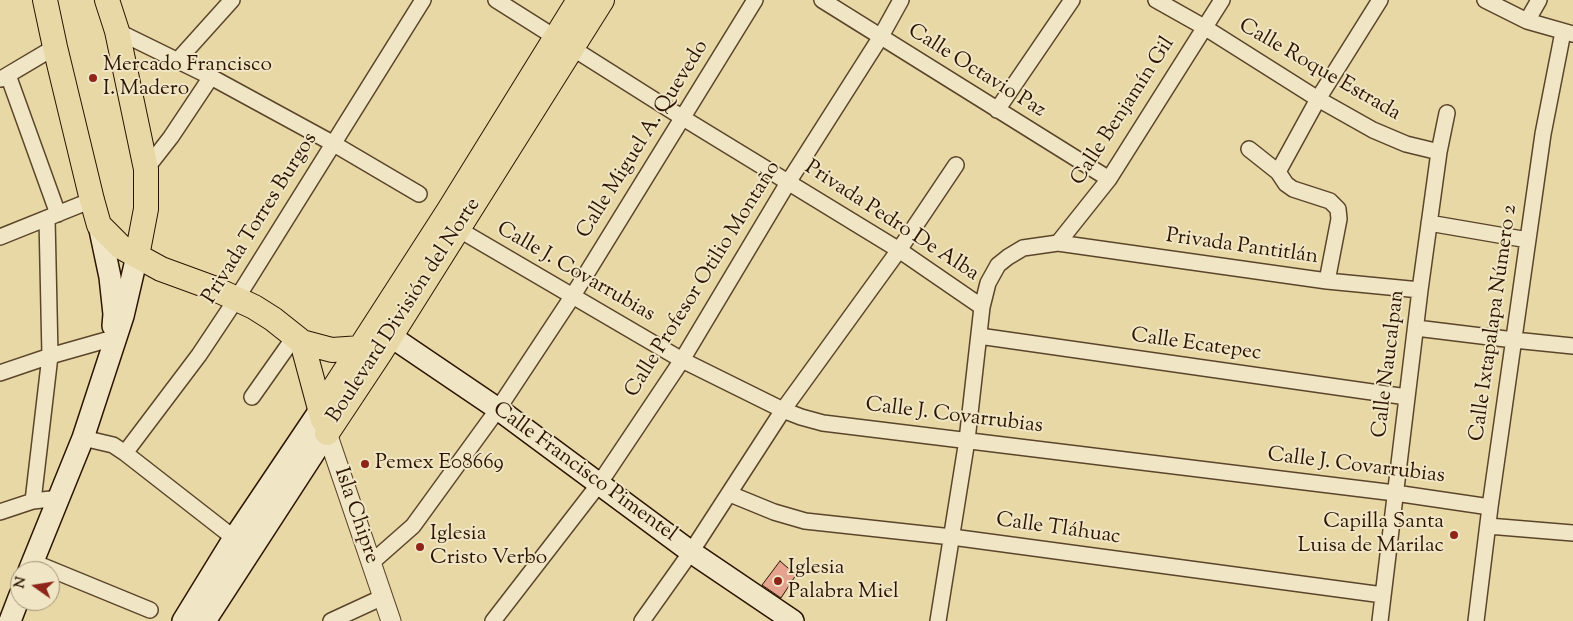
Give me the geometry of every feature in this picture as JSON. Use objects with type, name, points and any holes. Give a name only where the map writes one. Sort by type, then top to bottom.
[{"type":"main road","points":[[45,0],[106,255],[113,297],[113,344]]},
{"type":"main road","points":[[33,561],[83,438],[123,316],[146,209],[146,169],[117,31],[107,0]]},
{"type":"main road","name":"Boulevard División del Norte","points":[[183,621],[234,538],[320,410],[376,341],[458,229],[564,43],[579,0]]},
{"type":"main road","name":"Boulevard División del Norte","points":[[205,621],[327,433],[449,210],[564,43],[602,0]]},
{"type":"main road","points":[[99,225],[121,247],[161,269],[237,298],[273,319],[298,339],[332,350],[376,341]]},
{"type":"main road","points":[[142,230],[146,252],[161,269]]},
{"type":"main road","points":[[298,339],[320,410]]},
{"type":"main road","name":"Calle Francisco Pimentel","points":[[376,341],[498,409],[692,552],[793,621]]},
{"type":"main road","name":"Isla Chipre","points":[[320,410],[327,433]]},
{"type":"street","points":[[178,60],[232,0]]},
{"type":"street","name":"Privada Torres Burgos","points":[[125,453],[198,355],[237,298],[423,0]]},
{"type":"street","name":"Privada Pedro De Alba","points":[[496,0],[683,118],[900,250],[982,307]]},
{"type":"street","name":"Calle Miguel A. Quevedo","points":[[371,563],[413,526],[498,409],[572,297],[755,0]]},
{"type":"street","name":"Calle Octavio Paz","points":[[822,0],[880,38],[1109,179]]},
{"type":"street","name":"Calle Profesor Otilio Montaño","points":[[493,621],[599,484],[682,360],[789,181],[880,38],[901,0]]},
{"type":"street","points":[[998,110],[1072,0]]},
{"type":"street","name":"Calle Roque Estrada","points":[[1156,0],[1204,27],[1318,99],[1373,130],[1392,138],[1439,152]]},
{"type":"street","name":"Calle Benjamín Gil","points":[[1058,243],[1109,179],[1222,0]]},
{"type":"street","points":[[1278,172],[1318,99],[1380,0]]},
{"type":"street","points":[[1485,0],[1527,21],[1568,33]]},
{"type":"street","points":[[1527,21],[1539,0]]},
{"type":"street","points":[[117,31],[211,77],[334,144],[419,194]]},
{"type":"street","name":"Calle Ixtapalapa Número 2","points":[[1476,621],[1490,507],[1543,134],[1568,33]]},
{"type":"street","points":[[33,501],[50,356],[52,216],[4,77],[55,47]]},
{"type":"street","points":[[146,169],[171,137],[211,77]]},
{"type":"street","name":"Calle Naucalpan","points":[[1380,621],[1420,290],[1439,152],[1447,113]]},
{"type":"street","points":[[1249,149],[1278,172],[1292,189],[1330,201],[1338,209],[1339,219],[1327,281]]},
{"type":"street","points":[[642,621],[692,552],[783,410],[900,250],[956,165]]},
{"type":"street","points":[[0,237],[92,200]]},
{"type":"street","points":[[1429,223],[1528,240]]},
{"type":"street","name":"Calle J. Covarrubias","points":[[458,229],[682,360],[783,410],[824,423],[1395,493],[1490,507]]},
{"type":"street","name":"Privada Pantitlán","points":[[938,621],[967,440],[982,307],[988,283],[998,265],[1023,248],[1058,243],[1327,281],[1420,290]]},
{"type":"street","points":[[1416,328],[1573,346]]},
{"type":"street","name":"Calle Ecatepec","points":[[979,336],[1407,397]]},
{"type":"street","points":[[252,397],[298,339]]},
{"type":"street","points":[[0,373],[50,356],[113,344]]},
{"type":"street","name":"Isla Chipre","points":[[327,433],[392,621]]},
{"type":"street","points":[[83,438],[113,445],[234,538]]},
{"type":"street","name":"Calle Tláhuac","points":[[730,494],[774,512],[805,521],[952,537],[1383,595]]},
{"type":"street","points":[[0,512],[33,501],[60,498]]},
{"type":"street","points":[[1488,526],[1573,533]]},
{"type":"street","points":[[60,577],[150,610]]},
{"type":"street","points":[[331,621],[383,597]]},
{"type":"building","name":"Iglesia Palabra Miel","points":[[780,561],[796,575],[781,598],[762,585]]},
{"type":"place","name":"Mercado Francisco I. Madero","points":[[93,78]]},
{"type":"place","name":"Pemex E08669","points":[[365,464]]},
{"type":"place","name":"Capilla Santa Luisa de Marilac","points":[[1454,535]]},
{"type":"place","name":"Iglesia Cristo Verbo","points":[[420,547]]},
{"type":"place","name":"Iglesia Palabra Miel","points":[[778,581]]}]
